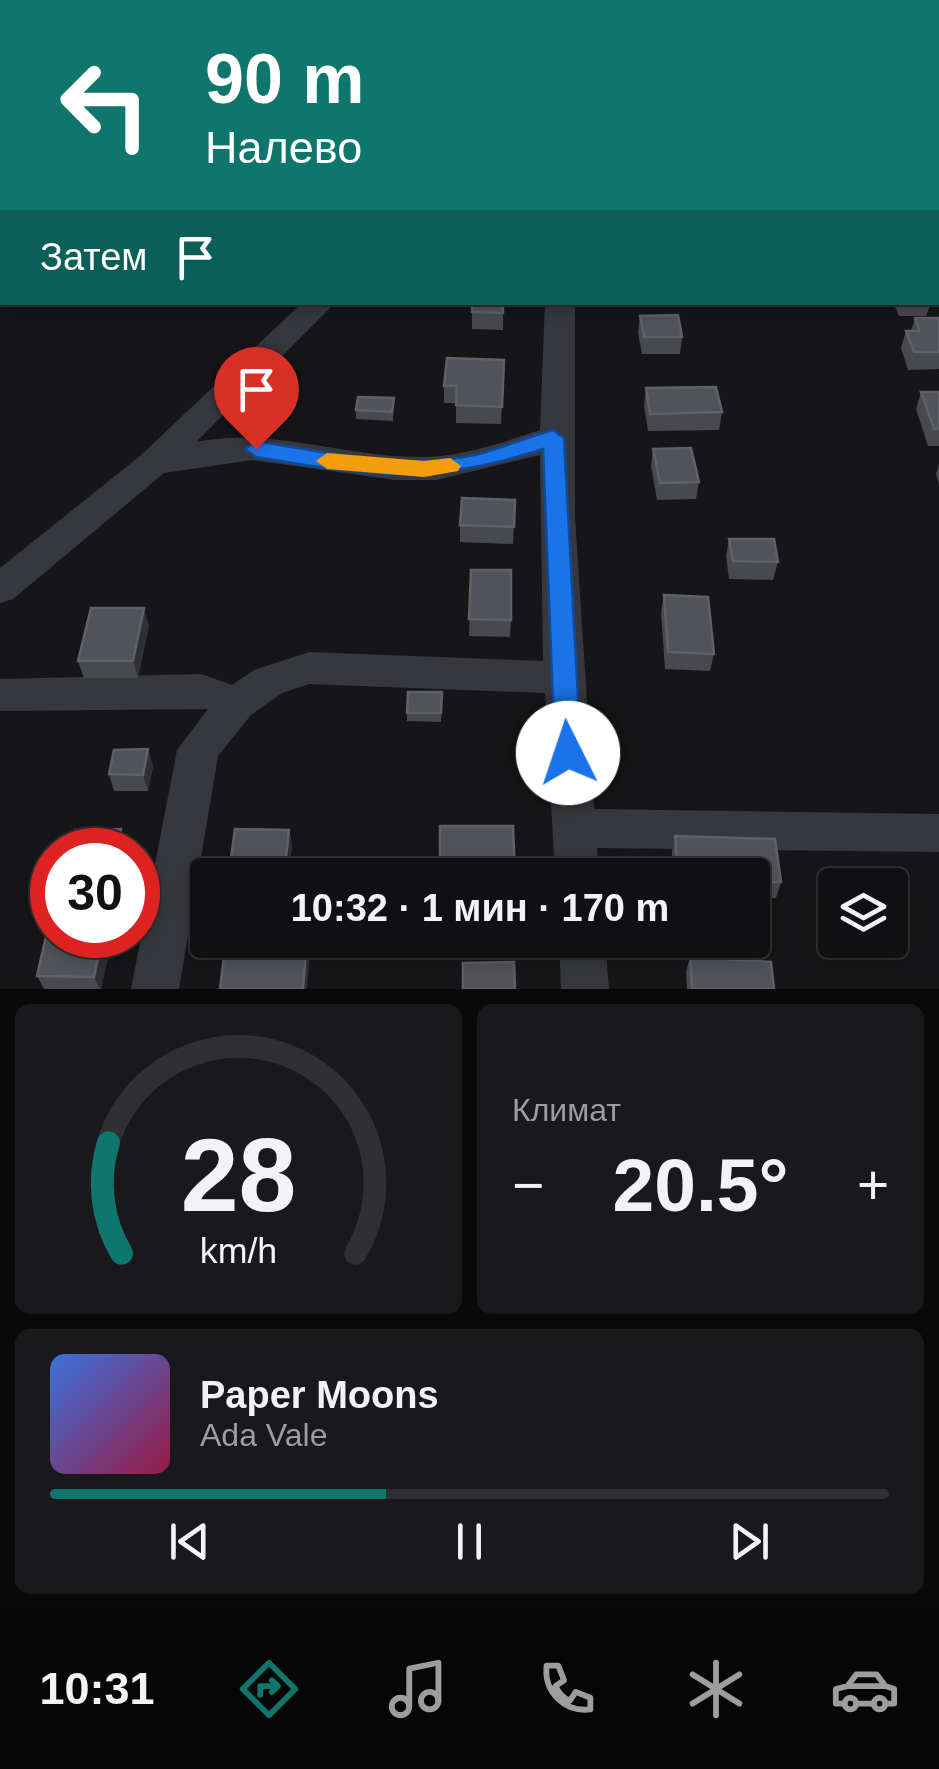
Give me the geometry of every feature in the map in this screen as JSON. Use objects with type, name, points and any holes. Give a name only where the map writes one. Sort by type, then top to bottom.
[{"type":"street","points":[[0,590],[152,464],[317,305]]},
{"type":"street","points":[[560,305],[553,438],[562,678],[576,858]]},
{"type":"street","points":[[152,464],[227,449],[256,449],[359,466],[424,469],[478,462],[553,438]]},
{"type":"street","points":[[155,989],[198,750],[237,703],[268,681],[309,668],[562,678]]},
{"type":"street","points":[[0,695],[201,690],[237,703]]},
{"type":"street","points":[[574,828],[939,833]]},
{"type":"street","points":[[583,958],[585,989]]},
{"type":"building","points":[[472,305],[503,305],[503,313],[472,312]]},
{"type":"building","points":[[678,315],[682,337],[644,337],[640,316]]},
{"type":"building","points":[[915,318],[939,318],[939,352],[914,352],[906,331],[919,331]]},
{"type":"building","points":[[447,358],[504,360],[502,407],[456,405],[457,386],[444,386]]},
{"type":"building","points":[[716,387],[722,412],[650,414],[646,388]]},
{"type":"building","points":[[921,392],[939,392],[939,429],[934,429]]},
{"type":"building","points":[[358,397],[394,398],[392,412],[356,410]]},
{"type":"building","points":[[691,448],[699,482],[660,483],[653,449]]},
{"type":"building","points":[[462,498],[515,500],[514,527],[460,525]]},
{"type":"building","points":[[729,539],[774,539],[778,562],[733,561]]},
{"type":"building","points":[[471,570],[511,570],[511,620],[469,619]]},
{"type":"building","points":[[664,595],[708,597],[714,654],[668,652]]},
{"type":"building","points":[[91,608],[144,608],[133,661],[78,661]]},
{"type":"building","points":[[408,692],[442,692],[441,713],[407,713]]},
{"type":"building","points":[[148,749],[143,775],[109,774],[114,750]]},
{"type":"building","points":[[440,826],[513,826],[514,858],[440,858]]},
{"type":"building","points":[[235,829],[289,830],[286,858],[231,858]]},
{"type":"building","points":[[675,836],[775,839],[781,882],[770,882],[770,858],[677,858]]},
{"type":"building","points":[[41,958],[98,958],[94,977],[37,976]]},
{"type":"building","points":[[224,958],[306,958],[303,989],[220,989]]},
{"type":"building","points":[[690,958],[771,962],[774,989],[692,989]]},
{"type":"building","points":[[514,962],[515,989],[463,989],[463,963]]},
{"type":"slow traffic","points":[[327,461],[424,469],[450,466]]},
{"type":"route","points":[[256,449],[359,466],[424,469],[478,462],[553,438],[568,753]]}]
